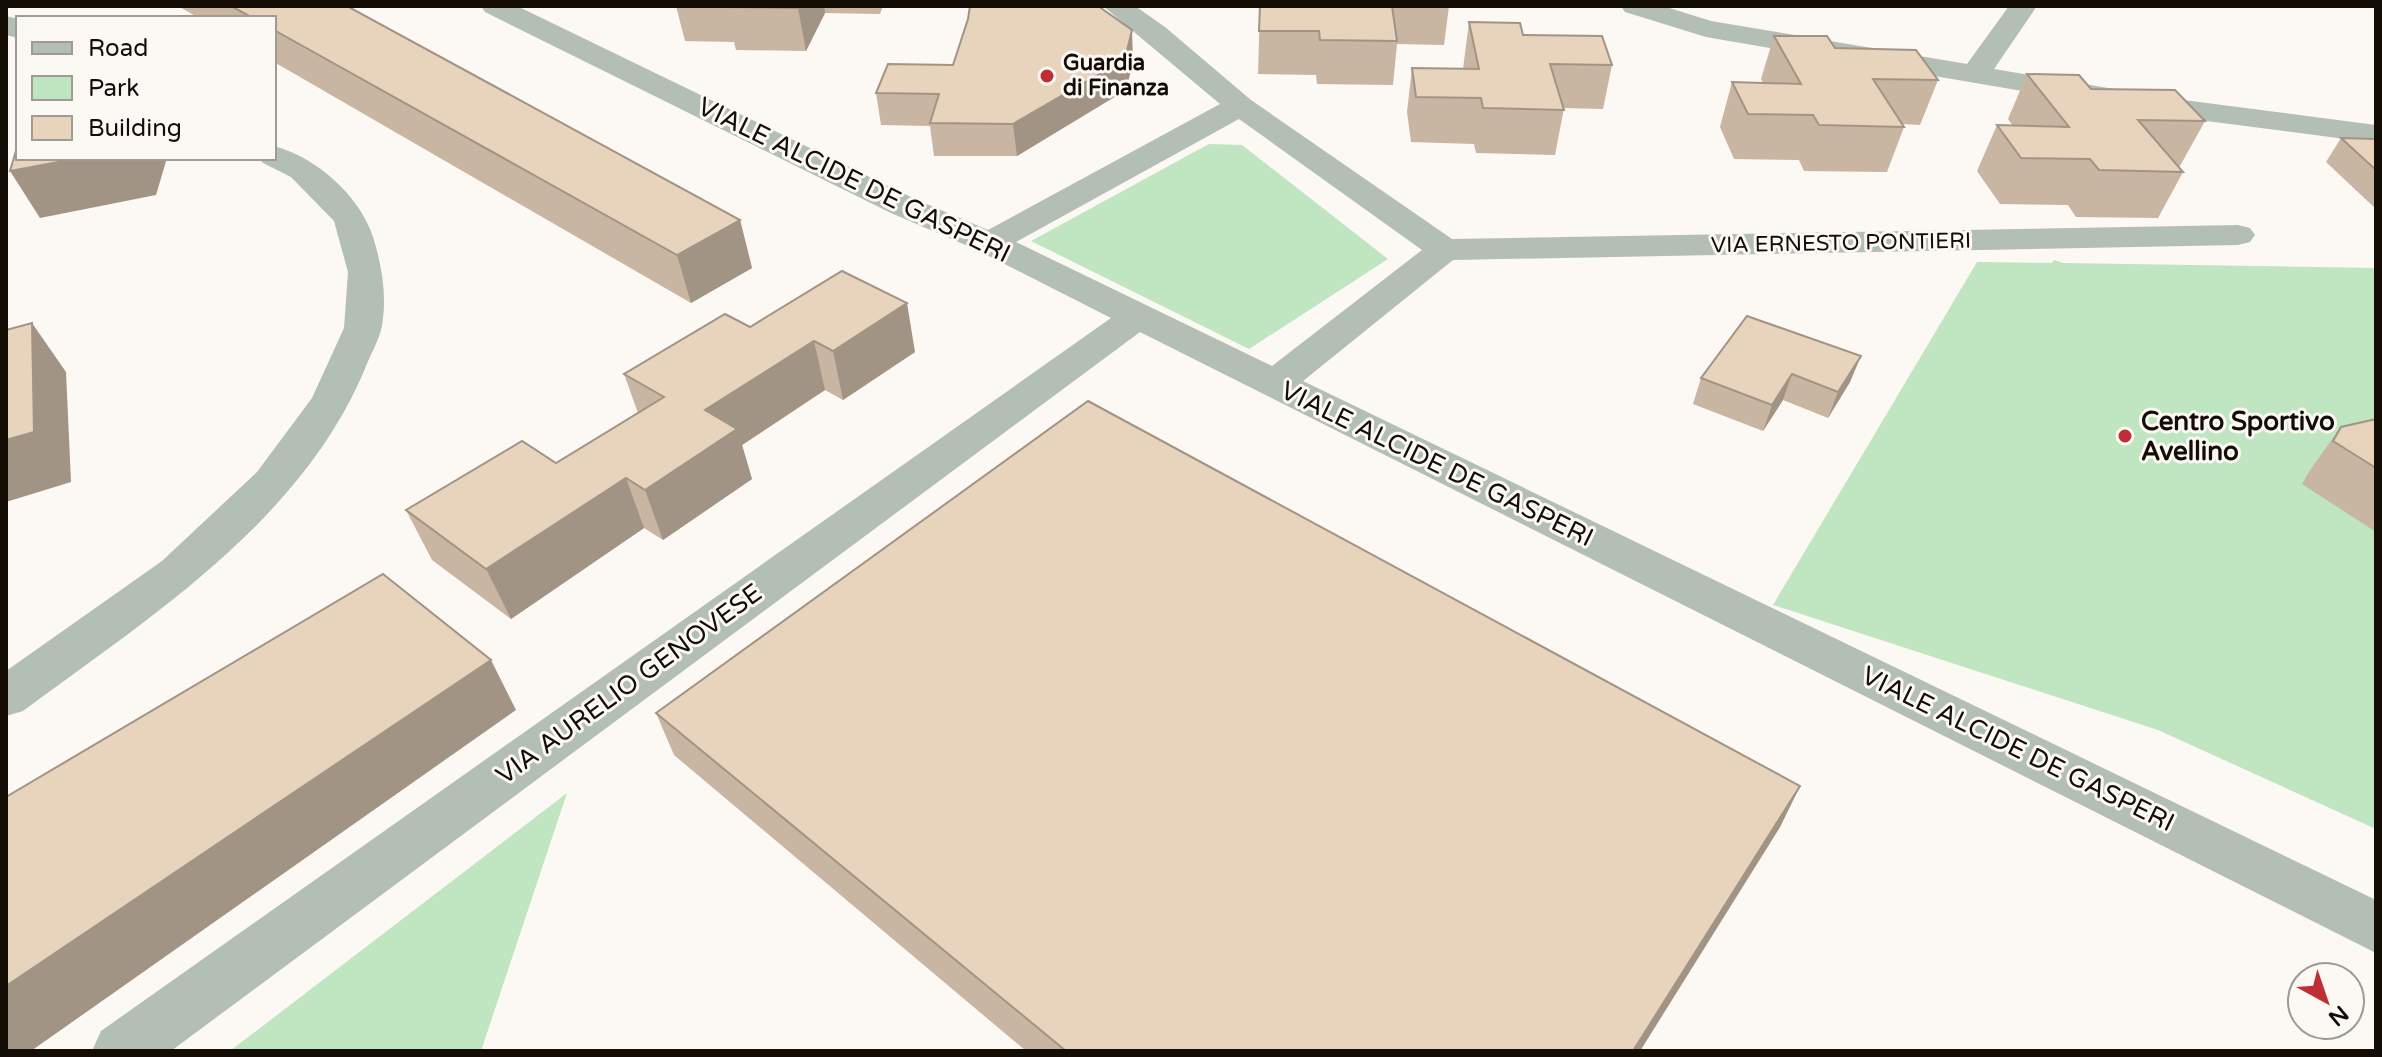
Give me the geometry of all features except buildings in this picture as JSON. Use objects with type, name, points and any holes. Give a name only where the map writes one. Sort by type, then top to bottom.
[{"type":"street","name":"VIALE ALCIDE DE GASPERI","points":[[495,6],[903,206],[989,243],[1979,729],[2376,928]]},
{"type":"street","points":[[1117,6],[1155,33],[1240,106],[1444,250],[1274,384]]},
{"type":"street","points":[[1635,6],[1706,29],[2168,107],[2376,134]]},
{"type":"street","points":[[1976,73],[2023,6]]},
{"type":"street","points":[[989,243],[1240,106]]},
{"type":"street","points":[[6,697],[178,572],[272,482],[331,401],[363,328],[366,272],[350,218],[303,170],[276,157]]},
{"type":"street","name":"VIA ERNESTO PONTIERI","points":[[1444,250],[2238,235]]},
{"type":"street","name":"VIA AURELIO GENOVESE","points":[[122,1051],[1136,317]]},
{"type":"green space","points":[[1209,144],[1242,145],[1388,259],[1249,349],[1031,241]]},
{"type":"green space","name":"Centro Sportivo Avellino","points":[[2054,260],[2063,263],[2376,268],[2376,829],[2158,730],[1773,605],[1977,262],[2052,263]]},
{"type":"green space","points":[[567,793],[481,1051],[230,1051]]},
{"type":"place","name":"Guardia di Finanza","points":[[1047,76]]},
{"type":"place","name":"Centro Sportivo Avellino","points":[[2125,436]]}]
